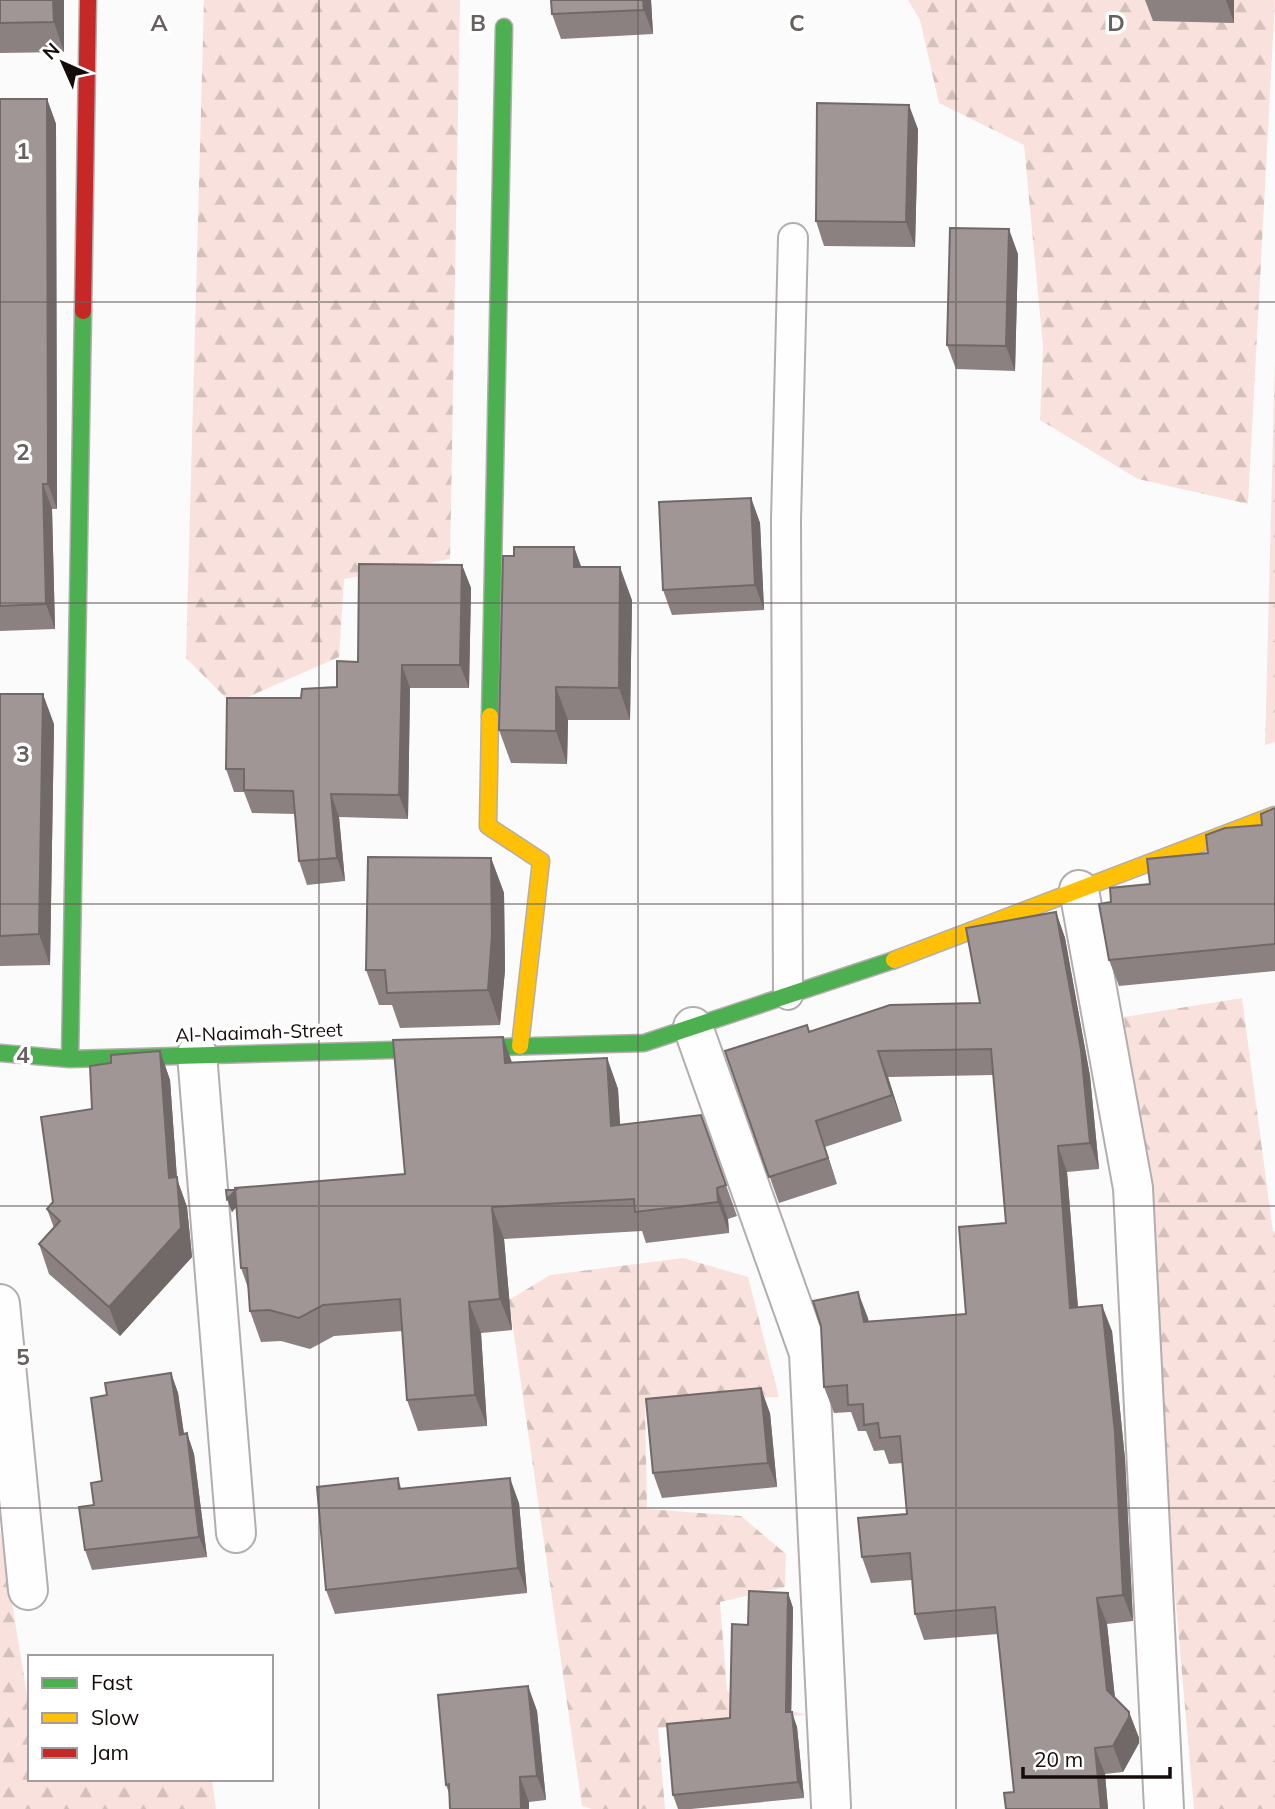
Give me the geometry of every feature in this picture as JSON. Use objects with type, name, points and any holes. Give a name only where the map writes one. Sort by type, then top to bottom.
[{"type":"street","points":[[70,1059],[88,0]]},
{"type":"street","points":[[504,27],[488,826],[541,861],[520,1046]]},
{"type":"street","name":"Al-Naaimah-Street","points":[[0,1053],[70,1059],[644,1043],[925,950],[1275,815]]},
{"type":"street","points":[[1079,890],[1133,1188],[1164,1809]]},
{"type":"street","points":[[693,1027],[809,1353],[831,1806]]},
{"type":"street","points":[[197,1054],[236,1533]]},
{"type":"street","points":[[0,1304],[28,1590]]},
{"type":"lane","points":[[788,995],[786,520],[793,238]]},
{"type":"green space","points":[[204,0],[460,0],[450,559],[344,579],[339,657],[232,704],[186,658]]},
{"type":"green space","points":[[908,0],[1275,0],[1248,504],[1138,479],[1040,420],[1043,347],[1024,145],[939,103],[920,20]]},
{"type":"green space","points":[[1275,359],[1275,742],[1265,745]]},
{"type":"green space","points":[[1242,998],[1273,1232],[1275,1231],[1275,1809],[1194,1809],[1124,1017]]},
{"type":"green space","points":[[683,1258],[748,1277],[779,1397],[645,1403],[647,1509],[741,1516],[786,1554],[785,1587],[720,1602],[727,1691],[806,1715],[658,1728],[665,1809],[592,1809],[582,1806],[509,1300],[550,1275]]},
{"type":"green space","points":[[0,1529],[28,1701],[28,1781],[212,1781],[216,1809],[0,1809]]},
{"type":"building","points":[[0,0],[53,0],[54,22],[0,23]]},
{"type":"building","points":[[551,0],[643,0],[644,10],[552,14]]},
{"type":"building","points":[[0,99],[47,99],[48,484],[43,484],[46,604],[0,606]]},
{"type":"building","points":[[817,103],[909,105],[906,222],[816,221]]},
{"type":"building","points":[[950,228],[1009,229],[1006,346],[947,345]]},
{"type":"building","points":[[751,498],[755,585],[663,590],[659,502]]},
{"type":"building","points":[[514,547],[574,547],[574,567],[620,567],[619,688],[556,687],[556,731],[499,730],[503,556],[514,556]]},
{"type":"building","points":[[359,564],[462,565],[460,665],[402,665],[399,795],[331,794],[337,858],[299,861],[293,791],[244,790],[244,769],[226,769],[227,698],[301,698],[302,689],[337,687],[337,661],[358,662]]},
{"type":"building","points":[[0,694],[43,694],[39,934],[0,936]]},
{"type":"building","points":[[1275,808],[1275,944],[1109,960],[1099,904],[1111,902],[1110,888],[1150,884],[1147,859],[1208,853],[1206,835],[1225,828],[1262,825],[1261,814]]},
{"type":"building","points":[[368,857],[491,858],[492,935],[488,990],[387,993],[385,970],[366,970]]},
{"type":"building","points":[[1056,912],[1081,1050],[1090,1143],[1058,1146],[1070,1308],[1102,1305],[1115,1433],[1123,1595],[1097,1598],[1107,1690],[1129,1712],[1129,1717],[1113,1746],[1095,1748],[1101,1809],[1006,1809],[1004,1793],[1014,1792],[995,1607],[915,1614],[910,1553],[862,1557],[858,1518],[907,1514],[900,1436],[880,1438],[878,1423],[864,1425],[863,1404],[848,1405],[847,1385],[824,1387],[821,1326],[813,1301],[858,1292],[864,1322],[966,1314],[959,1227],[1006,1223],[991,1049],[878,1051],[892,1095],[816,1121],[828,1158],[769,1177],[725,1051],[807,1025],[809,1032],[890,1005],[980,1003],[966,928]]},
{"type":"building","points":[[503,1037],[505,1063],[607,1058],[611,1126],[701,1115],[726,1185],[717,1188],[718,1202],[635,1212],[634,1199],[492,1207],[500,1299],[469,1302],[475,1395],[407,1400],[400,1299],[323,1305],[299,1318],[269,1310],[250,1311],[247,1268],[241,1268],[235,1188],[405,1174],[393,1040]]},
{"type":"building","points":[[160,1051],[169,1178],[177,1177],[181,1228],[109,1307],[39,1244],[60,1221],[47,1209],[53,1202],[41,1117],[92,1109],[90,1066],[111,1063],[111,1055]]},
{"type":"building","points":[[226,1190],[236,1190],[227,1199]]},
{"type":"building","points":[[171,1373],[180,1435],[187,1433],[199,1537],[85,1550],[79,1507],[94,1505],[91,1483],[102,1481],[91,1398],[107,1395],[105,1383]]},
{"type":"building","points":[[761,1388],[768,1463],[653,1473],[646,1399]]},
{"type":"building","points":[[398,1478],[399,1489],[510,1478],[518,1568],[326,1590],[317,1487]]},
{"type":"building","points":[[749,1591],[788,1593],[786,1712],[792,1712],[798,1782],[673,1795],[667,1724],[730,1718],[732,1624],[748,1625]]},
{"type":"building","points":[[528,1686],[537,1776],[520,1777],[521,1809],[450,1809],[438,1695]]},
{"type":"traffic: fast","points":[[490,716],[504,27]]},
{"type":"traffic: fast","points":[[70,1059],[83,311]]},
{"type":"traffic: fast","points":[[0,1053],[70,1059],[644,1043],[894,960]]},
{"type":"traffic: slow","points":[[490,716],[488,826],[541,861],[520,1046]]},
{"type":"traffic: slow","points":[[894,960],[1275,815]]},
{"type":"traffic: jam","points":[[83,311],[88,0]]}]
